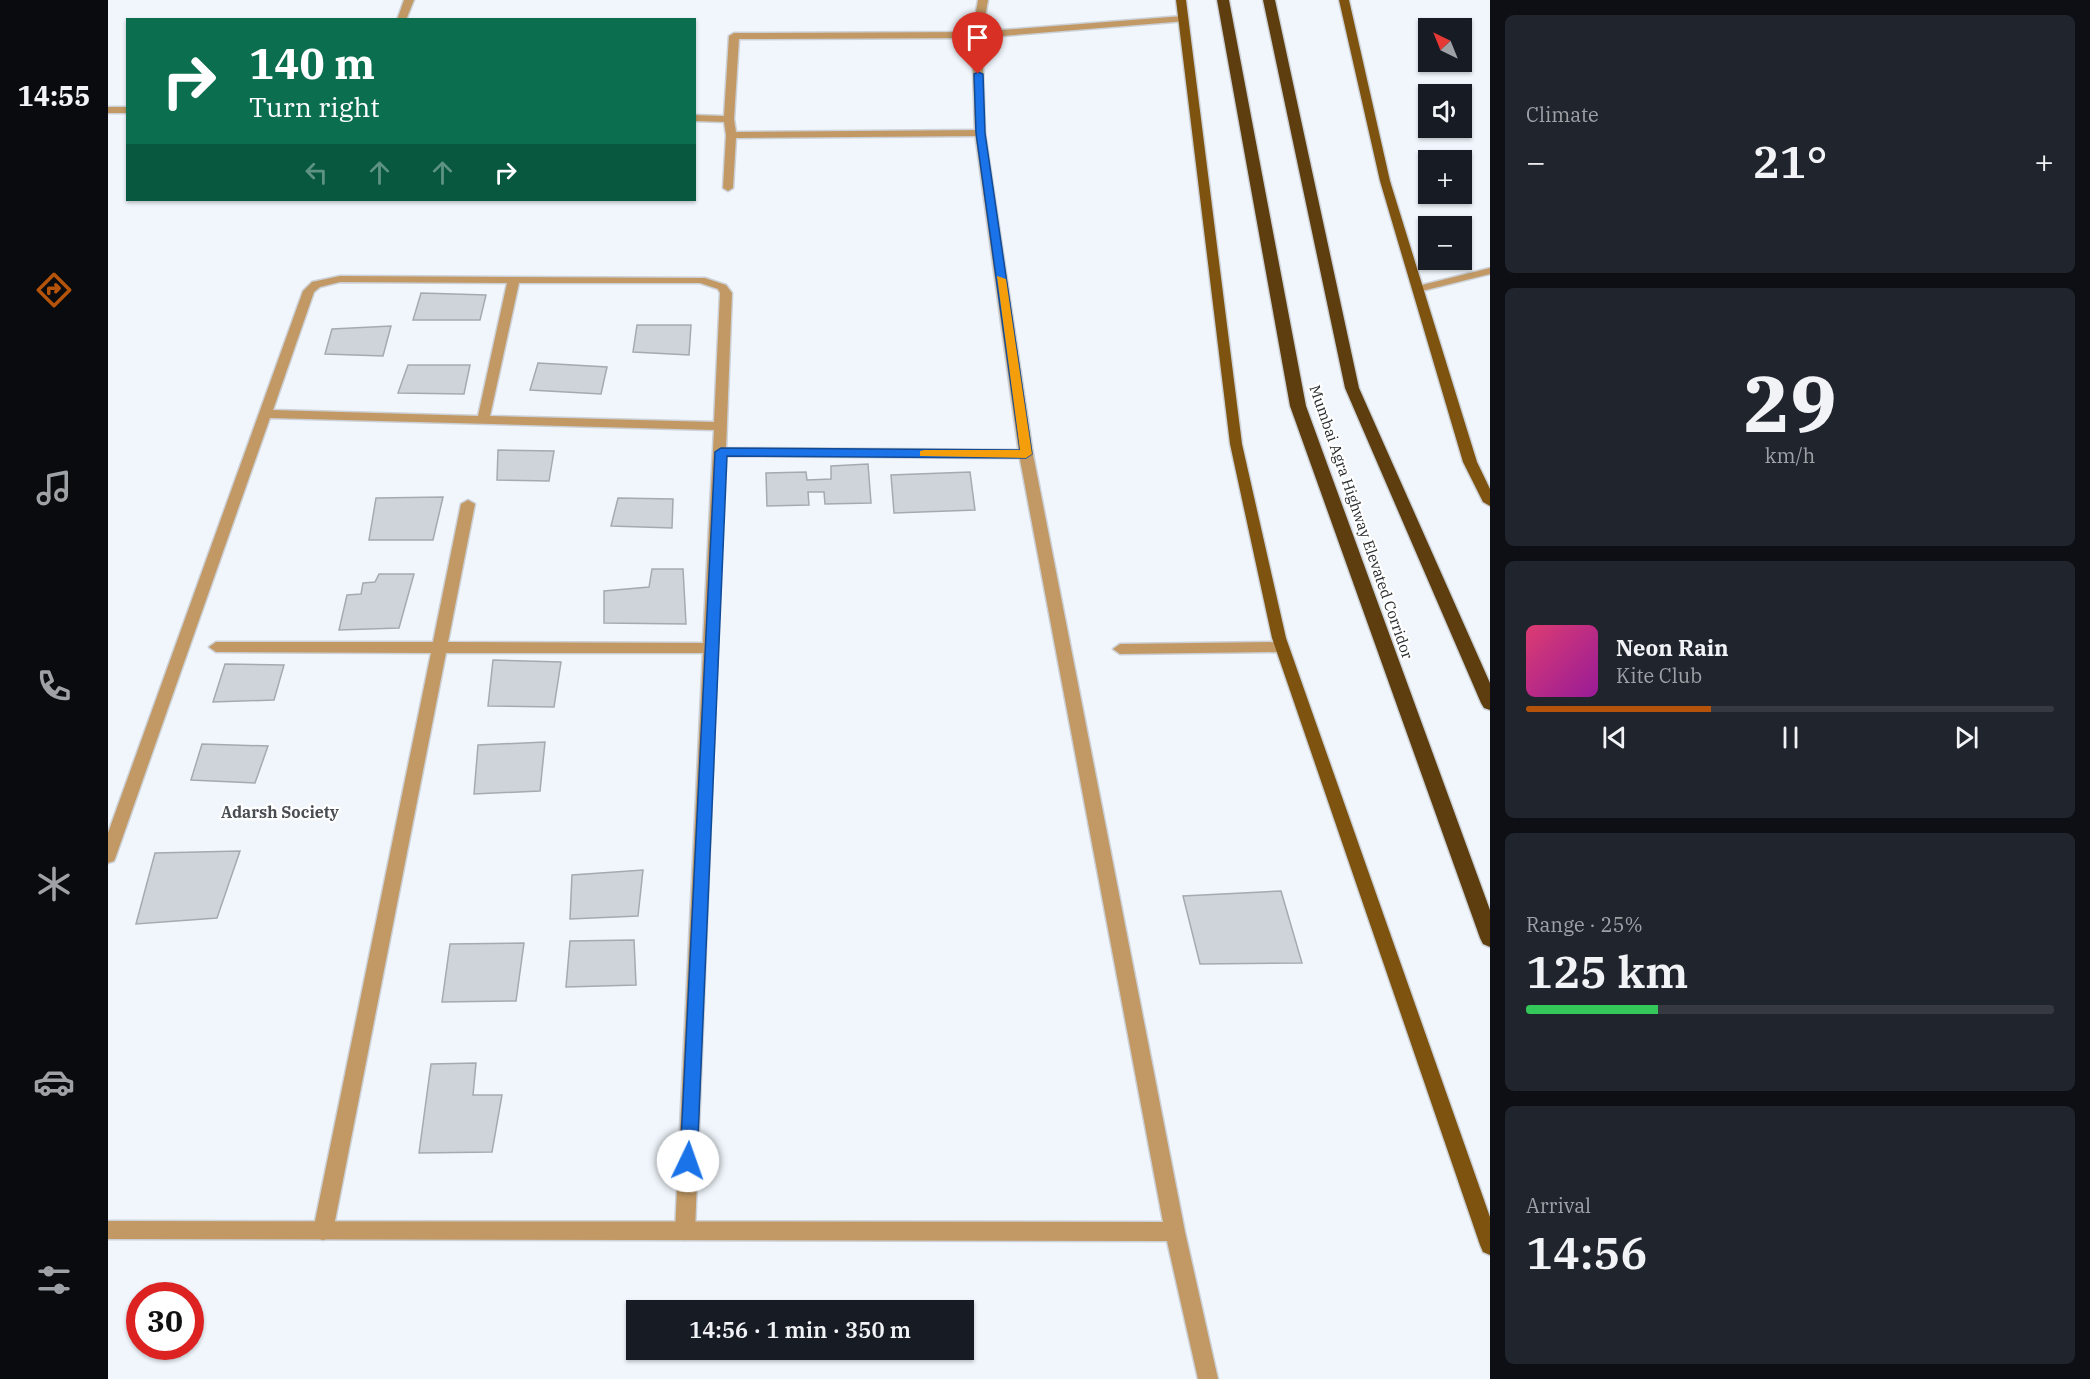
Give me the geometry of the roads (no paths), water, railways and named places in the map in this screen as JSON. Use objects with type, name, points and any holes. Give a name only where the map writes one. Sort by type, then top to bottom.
[{"type":"highway","name":"Mumbai Agra Highway Elevated Corridor","points":[[1223,0],[1298,406],[1490,938]]},
{"type":"highway","points":[[1269,0],[1352,388],[1490,703]]},
{"type":"main road","points":[[1181,0],[1236,444],[1282,647],[1490,1245]]},
{"type":"main road","points":[[1344,0],[1385,181],[1470,462],[1490,502]]},
{"type":"street","points":[[402,18],[409,0]]},
{"type":"street","points":[[983,0],[977,35],[980,133],[1026,454],[1175,1232],[1208,1379]]},
{"type":"street","points":[[728,188],[734,36],[977,35],[1183,19]]},
{"type":"street","points":[[108,110],[126,110]]},
{"type":"street","points":[[696,118],[729,119]]},
{"type":"street","points":[[731,135],[980,133]]},
{"type":"street","points":[[1418,289],[1490,271]]},
{"type":"street","points":[[108,856],[309,291],[316,284],[340,279],[701,280],[722,287],[726,293],[721,452],[685,1231]]},
{"type":"street","points":[[483,420],[514,279]]},
{"type":"street","points":[[265,414],[722,426]]},
{"type":"street","points":[[721,452],[1026,454]]},
{"type":"street","points":[[323,1231],[468,504]]},
{"type":"street","points":[[216,647],[712,648]]},
{"type":"street","points":[[1120,649],[1282,647]]},
{"type":"street","points":[[108,1230],[1175,1232]]},
{"type":"district","name":"Adarsh Society","points":[[280,812]]}]
